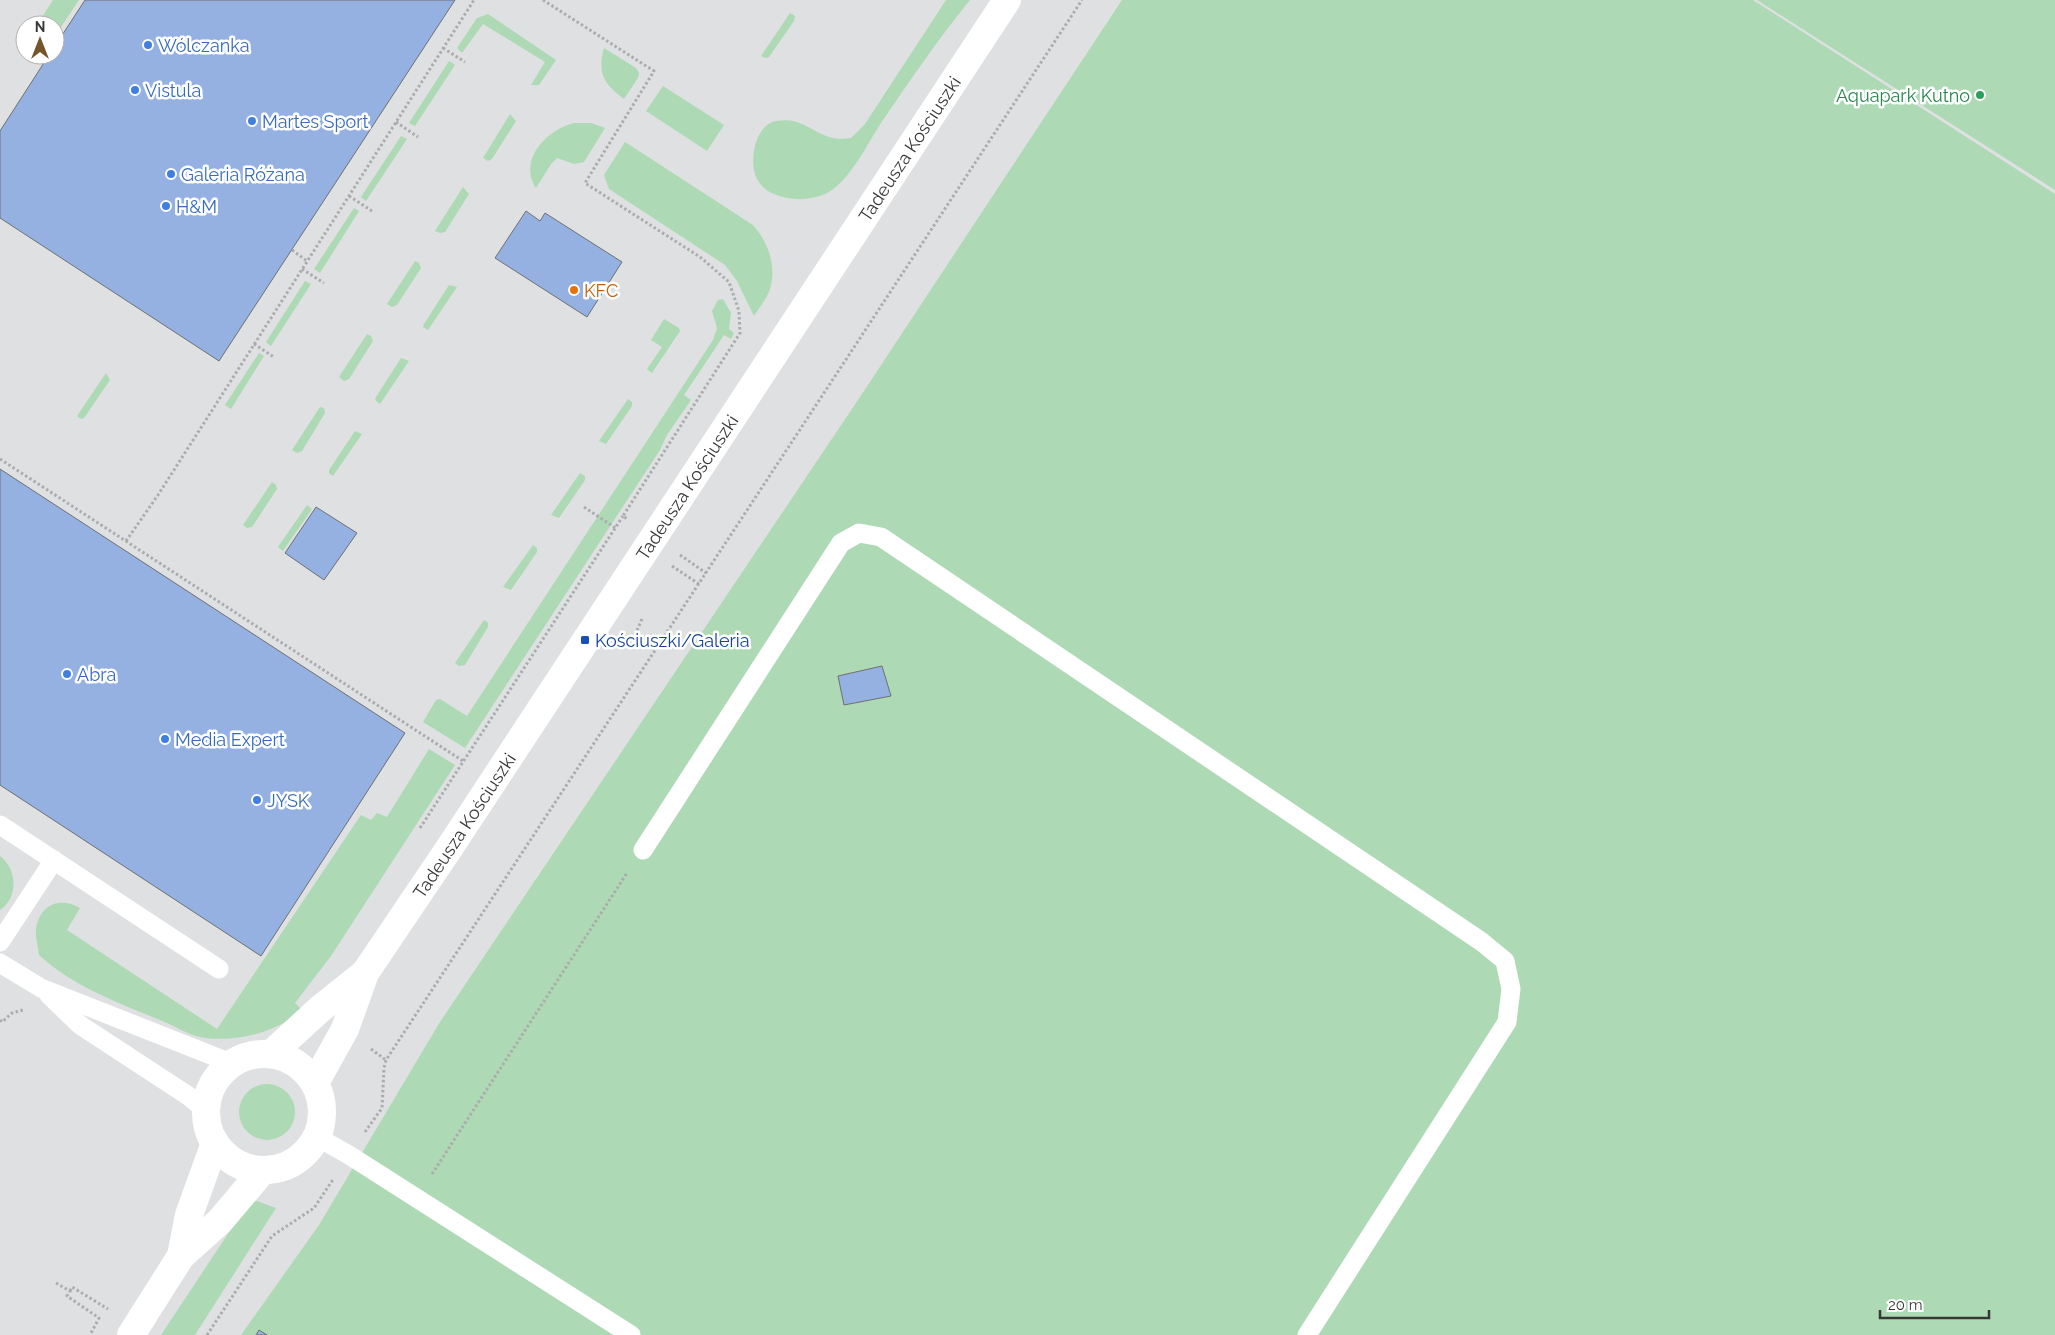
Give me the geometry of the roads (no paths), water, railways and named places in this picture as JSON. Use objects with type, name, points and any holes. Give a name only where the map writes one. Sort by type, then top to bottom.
[{"type":"street","name":"Tadeusza Kościuszki","points":[[316,1083],[345,1030],[364,973],[452,844],[1007,0]]},
{"type":"street","name":"Tadeusza Kościuszki","points":[[271,1054],[320,1009],[364,973]]},
{"type":"street","points":[[271,1054],[297,1063],[316,1083],[322,1100],[322,1119],[317,1137],[304,1155],[285,1166],[263,1170],[249,1168],[236,1163],[215,1143],[208,1128],[206,1111],[213,1084],[231,1063],[244,1057],[271,1054]]},
{"type":"street","points":[[181,1256],[189,1215],[215,1143]]},
{"type":"street","points":[[130,1335],[181,1256],[220,1221],[263,1170]]},
{"type":"lane","points":[[643,850],[841,543],[858,533],[881,537],[1482,942],[1505,961],[1511,989],[1507,1022],[1307,1335]]},
{"type":"lane","points":[[0,825],[219,969]]},
{"type":"lane","points":[[0,942],[54,860]]},
{"type":"lane","points":[[0,963],[41,988],[231,1063]]},
{"type":"lane","points":[[41,988],[80,1025],[190,1097],[206,1111]]},
{"type":"lane","points":[[317,1137],[349,1155],[631,1335]]},
{"type":"place","name":"Wólczanka","points":[[148,45]]},
{"type":"place","name":"Vistula","points":[[135,90]]},
{"type":"place","name":"Aquapark Kutno","points":[[1980,95]]},
{"type":"place","name":"Martes Sport","points":[[252,121]]},
{"type":"place","name":"Galeria Różana","points":[[171,174]]},
{"type":"place","name":"H&M","points":[[166,206]]},
{"type":"place","name":"KFC","points":[[574,290]]},
{"type":"place","name":"Kościuszki/Galeria","points":[[585,640]]},
{"type":"place","name":"Abra","points":[[67,674]]},
{"type":"place","name":"Media Expert","points":[[165,739]]},
{"type":"place","name":"JYSK","points":[[257,800]]}]
